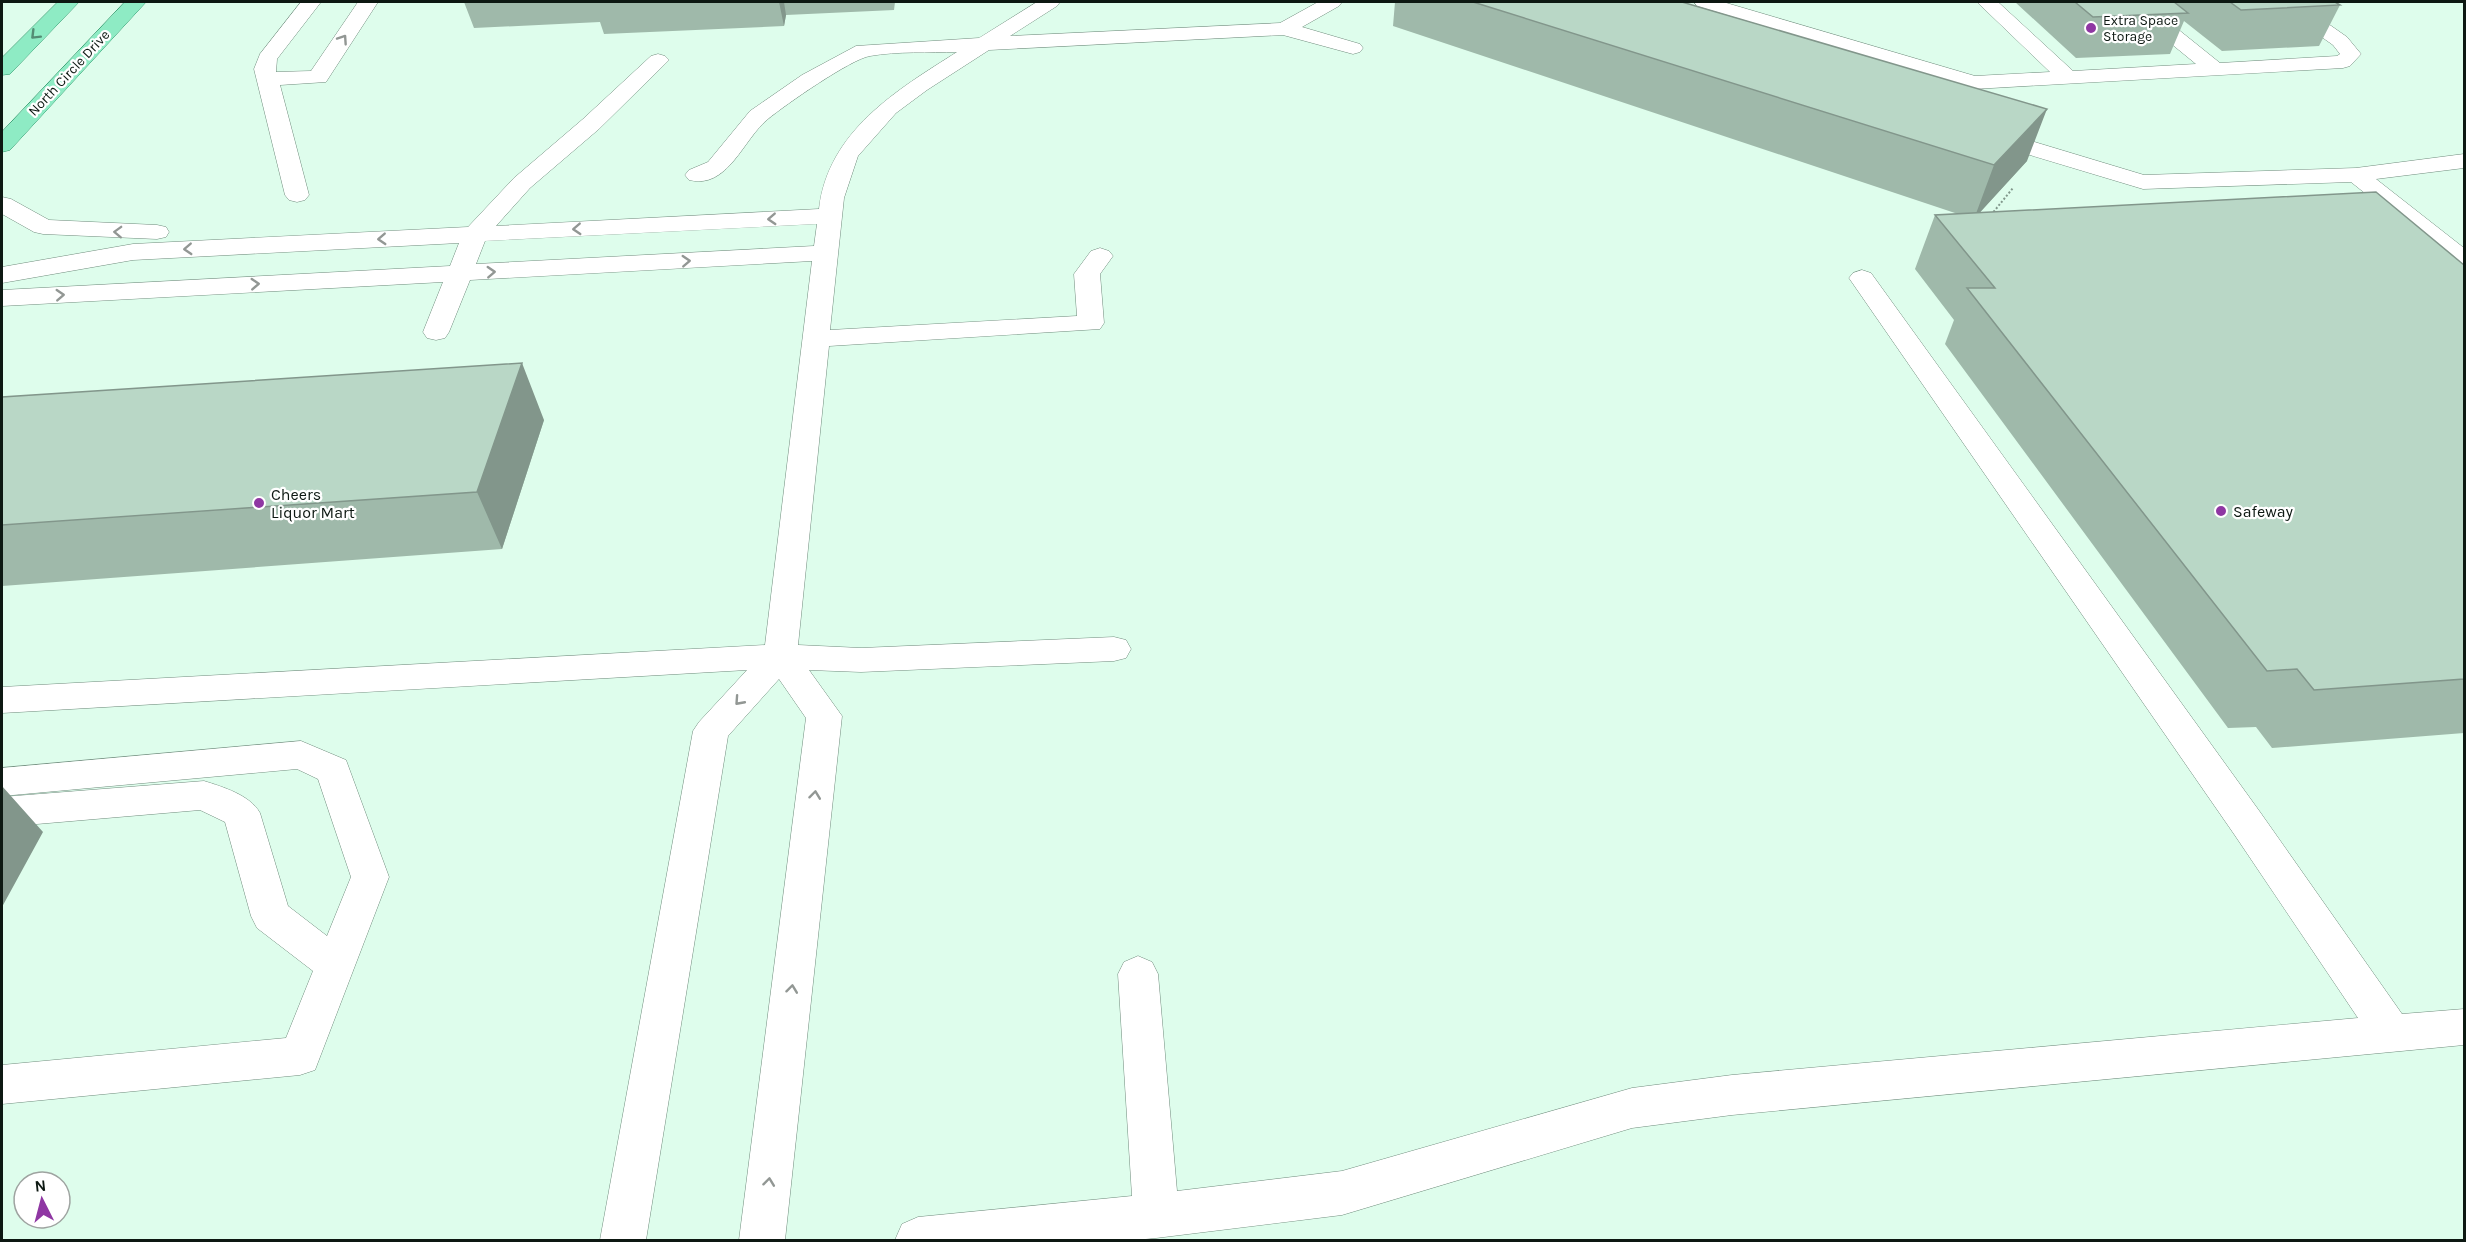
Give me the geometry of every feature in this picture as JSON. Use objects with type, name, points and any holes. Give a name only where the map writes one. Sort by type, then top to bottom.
[{"type":"main road","points":[[2,69],[69,2]]},
{"type":"main road","name":"North Circle Drive","points":[[2,145],[136,2]]},
{"type":"lane","points":[[297,195],[265,69],[267,58],[311,2]]},
{"type":"lane","points":[[267,79],[318,77],[368,2]]},
{"type":"lane","points":[[623,1240],[711,731],[780,656],[832,198],[843,165],[847,155],[864,133],[888,108],[1050,2]]},
{"type":"lane","points":[[1284,29],[1332,2]]},
{"type":"lane","points":[[1704,2],[1974,83],[2343,62],[2351,54],[2340,41],[2285,2]]},
{"type":"lane","points":[[1987,2],[2068,78]]},
{"type":"lane","points":[[2132,2],[2216,70]]},
{"type":"lane","points":[[697,175],[717,167],[758,116],[810,80],[863,50],[1284,29],[1353,48]]},
{"type":"lane","points":[[436,332],[475,234],[522,183],[591,124],[658,60]]},
{"type":"lane","points":[[1964,127],[2143,182],[2356,175],[2464,161]]},
{"type":"lane","points":[[2356,175],[2464,261]]},
{"type":"lane","points":[[2,204],[43,227],[134,232],[308,227],[342,241]]},
{"type":"lane","points":[[2,275],[134,252],[830,216]]},
{"type":"lane","points":[[2,298],[826,253]]},
{"type":"lane","points":[[816,339],[1091,323],[1087,273],[1100,256]]},
{"type":"lane","points":[[1862,278],[2253,831],[2393,1035]]},
{"type":"lane","points":[[2,700],[780,656],[861,660],[1114,649]]},
{"type":"lane","points":[[762,1240],[824,716],[780,656]]},
{"type":"lane","points":[[2,782],[301,755],[333,770],[370,877],[334,964],[300,1056],[2,1085]]},
{"type":"lane","points":[[2,812],[204,795],[241,813],[271,916],[334,964]]},
{"type":"lane","points":[[1138,974],[1156,1216]]},
{"type":"lane","points":[[918,1240],[1156,1216],[1342,1193],[1632,1108],[1744,1094],[2464,1028]]},
{"type":"path","points":[[1990,216],[2044,151]]},
{"type":"building","points":[[1473,2],[1682,2],[2047,109],[1994,165]]},
{"type":"building","points":[[2075,2],[2174,2],[2188,13],[2093,17]]},
{"type":"building","points":[[2230,2],[2335,2],[2340,5],[2241,10]]},
{"type":"building","points":[[2376,192],[2464,265],[2464,679],[2314,690],[2297,669],[2267,671],[1967,288],[1995,288],[1935,215]]},
{"type":"building","points":[[522,363],[477,492],[2,525],[2,397]]},
{"type":"place","name":"Extra Space Storage","points":[[2091,28]]},
{"type":"place","name":"Cheers Liquor Mart","points":[[259,503]]},
{"type":"place","name":"Safeway","points":[[2221,511]]}]
